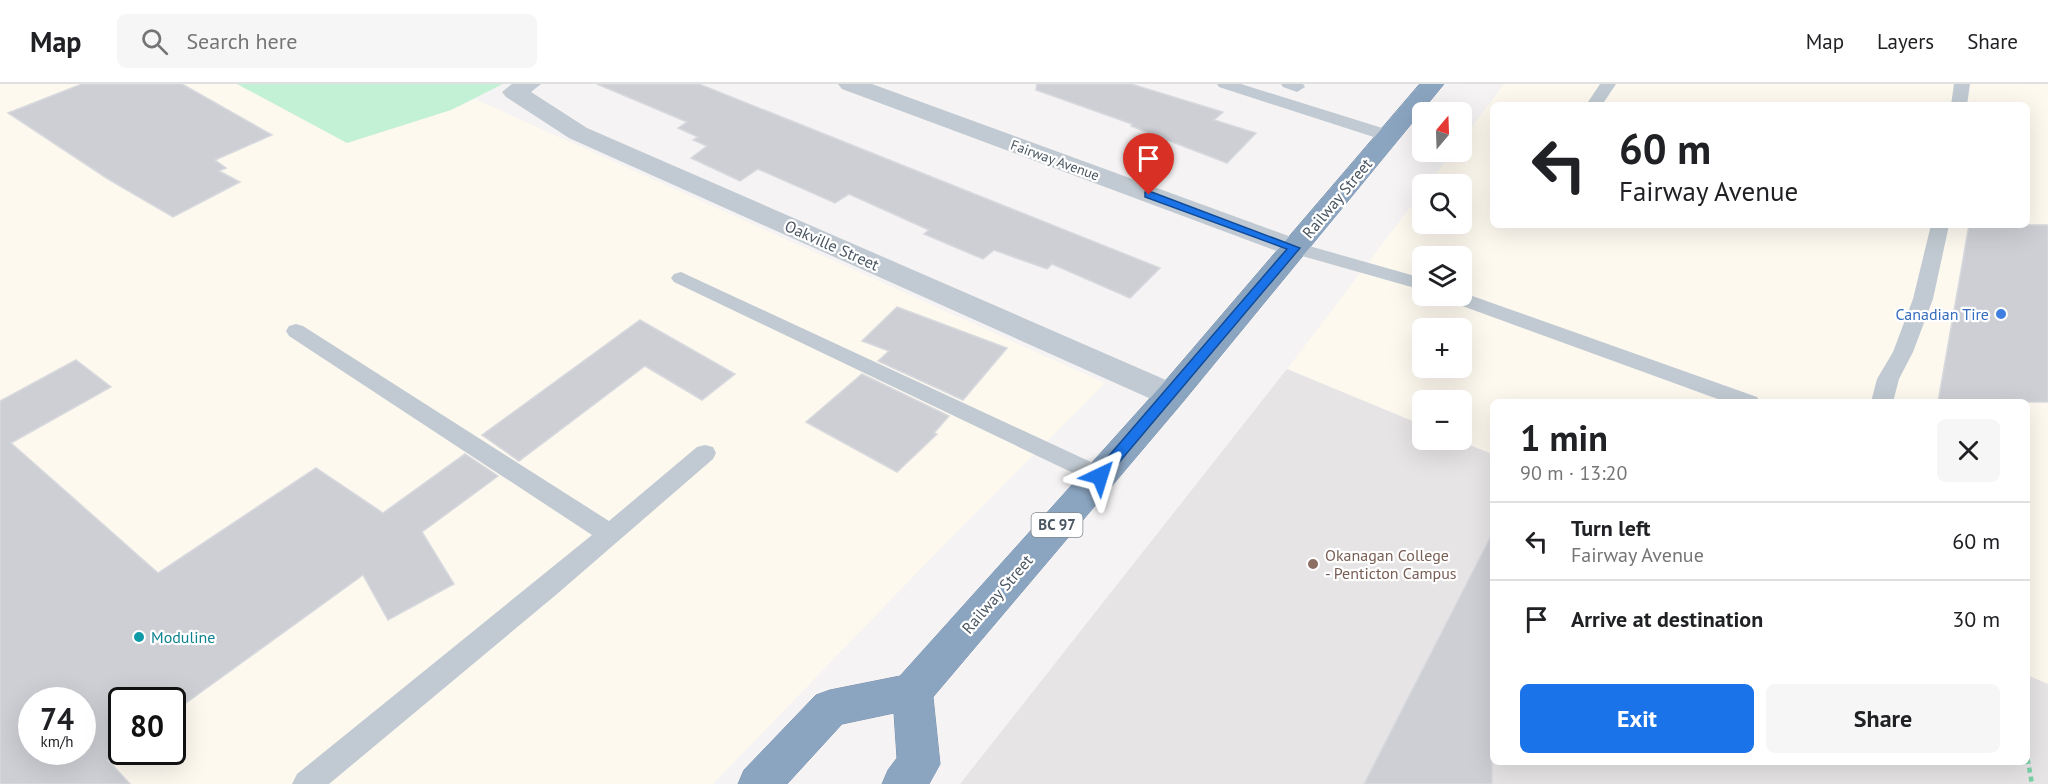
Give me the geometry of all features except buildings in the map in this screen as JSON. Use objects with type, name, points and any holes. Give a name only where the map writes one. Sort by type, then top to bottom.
[{"type":"highway","name":"Railway Street","points":[[912,692],[1170,395],[1431,84]]},
{"type":"highway","points":[[759,784],[830,708],[912,692],[919,764],[903,784]]},
{"type":"street","name":"Oakville Street","points":[[529,84],[514,92],[578,133],[1170,395]]},
{"type":"street","name":"Fairway Avenue","points":[[850,84],[1295,248]]},
{"type":"lane","points":[[1225,84],[1389,136]]},
{"type":"lane","points":[[1596,102],[1608,84]]},
{"type":"lane","points":[[1945,84],[1962,86],[1959,102]]},
{"type":"lane","points":[[1883,399],[1888,379],[1903,352],[1923,299],[1939,228]]},
{"type":"lane","points":[[1295,248],[1412,281]]},
{"type":"lane","points":[[681,278],[1100,476]]},
{"type":"lane","points":[[1472,303],[1741,399]]},
{"type":"lane","points":[[296,331],[610,534]]},
{"type":"lane","points":[[307,784],[705,453]]},
{"type":"path","points":[[2029,765],[2032,784]]},
{"type":"shaded area","points":[[0,84],[237,84],[347,143],[451,110],[475,99],[1105,383],[935,554],[713,784],[0,784]]},
{"type":"shaded area","points":[[1504,84],[2048,84],[2048,684],[2030,676],[2030,399],[1490,399],[1490,453],[1472,446],[1472,390],[1412,390],[1412,421],[1287,369],[1412,205],[1412,234],[1472,234],[1472,174],[1436,174],[1445,162],[1472,162],[1472,126],[1490,103],[1490,228],[2030,228],[2030,102],[1490,102]]},
{"type":"shaded area","name":"Okanagan College - Penticton Campus","points":[[1287,369],[1412,421],[1412,450],[1472,450],[1472,446],[1490,453],[1490,765],[2030,765],[2030,676],[2048,684],[2048,784],[960,784]]},
{"type":"green space","points":[[237,84],[503,84],[451,110],[347,143]]},
{"type":"place","name":"Canadian Tire","points":[[2001,314]]},
{"type":"place","name":"Okanagan College - Penticton Campus","points":[[1313,564]]},
{"type":"place","name":"Moduline","points":[[139,637]]},
{"type":"route","points":[[1100,476],[1295,248],[1149,195]]}]
